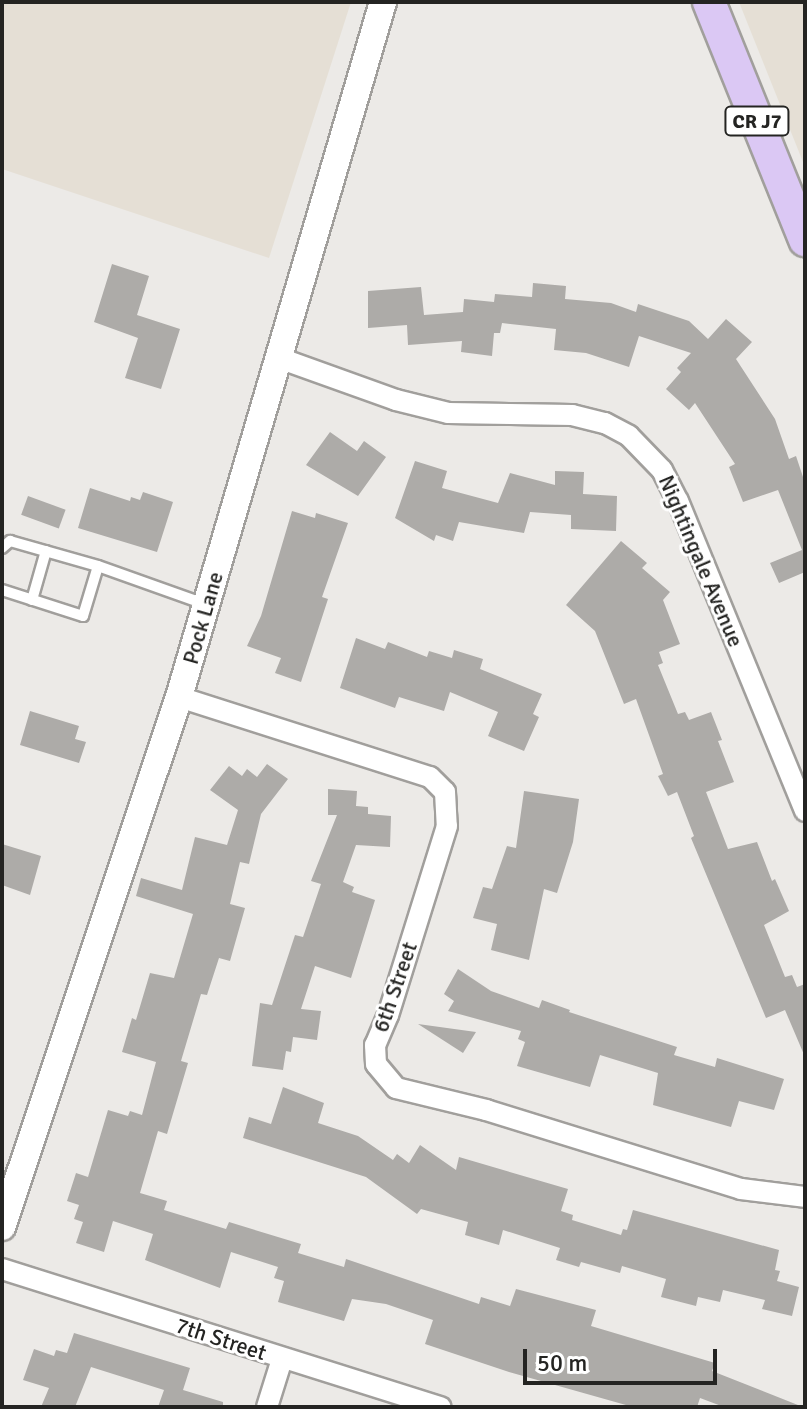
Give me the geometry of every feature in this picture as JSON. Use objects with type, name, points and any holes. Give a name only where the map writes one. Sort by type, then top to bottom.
[{"type":"main road","name":"CR J7","points":[[709,2],[805,240]]},
{"type":"street","name":"Pock Lane","points":[[2,1227],[179,697],[383,2]]},
{"type":"street","name":"Nightingale Avenue","points":[[279,358],[396,400],[448,413],[572,415],[605,423],[629,436],[653,458],[678,501],[805,811]]},
{"type":"street","name":"6th Street","points":[[179,697],[430,777],[445,792],[447,826],[443,841],[388,1015],[375,1045],[376,1064],[396,1088],[486,1110],[741,1189],[805,1197]]},
{"type":"street","name":"7th Street","points":[[2,1269],[441,1407]]},
{"type":"street","points":[[267,1407],[282,1359]]},
{"type":"lane","points":[[2,548],[10,541],[98,566],[207,604]]},
{"type":"lane","points":[[32,600],[46,551]]},
{"type":"lane","points":[[2,590],[83,616],[98,566]]},
{"type":"shaded area","points":[[2,2],[351,2],[269,258],[2,169]]},
{"type":"shaded area","points":[[739,2],[805,2],[805,167]]},
{"type":"building","points":[[112,264],[149,276],[137,315],[180,329],[161,389],[125,378],[138,338],[94,322]]},
{"type":"building","points":[[533,283],[566,286],[565,299],[611,303],[636,312],[638,304],[689,321],[708,339],[726,319],[752,342],[736,359],[775,419],[789,459],[796,456],[805,483],[805,572],[779,583],[770,563],[802,550],[778,490],[743,502],[729,467],[735,464],[695,403],[689,410],[666,389],[681,372],[677,368],[691,353],[639,336],[629,367],[586,353],[554,350],[556,329],[502,323],[500,333],[494,333],[492,356],[461,352],[462,341],[408,345],[407,325],[368,328],[368,291],[421,287],[424,315],[463,312],[464,299],[494,302],[495,294],[532,297]]},
{"type":"building","points":[[330,432],[357,451],[364,441],[386,457],[358,496],[306,465]]},
{"type":"building","points":[[415,461],[447,471],[442,488],[498,503],[510,473],[555,485],[555,471],[584,472],[583,494],[617,496],[616,531],[571,529],[571,515],[530,512],[524,533],[459,522],[453,541],[436,535],[434,541],[395,518]]},
{"type":"building","points":[[90,488],[130,501],[131,497],[140,500],[143,492],[173,502],[157,552],[78,528]]},
{"type":"building","points":[[28,496],[66,510],[59,528],[21,515]]},
{"type":"building","points":[[292,511],[315,518],[316,513],[348,523],[322,597],[328,599],[301,682],[275,673],[281,658],[247,646],[261,616]]},
{"type":"building","points":[[621,541],[647,563],[642,568],[670,592],[663,600],[680,644],[659,652],[663,663],[658,665],[678,714],[685,712],[689,720],[711,712],[722,740],[718,741],[734,782],[706,792],[728,849],[757,842],[772,881],[775,879],[789,911],[764,925],[785,977],[792,975],[797,987],[805,984],[805,1057],[785,1010],[766,1018],[691,838],[694,836],[677,792],[668,796],[658,776],[663,774],[636,699],[624,704],[595,631],[566,605]]},
{"type":"building","points":[[356,638],[385,649],[388,642],[427,657],[429,651],[452,658],[454,650],[483,659],[480,669],[542,694],[533,714],[539,717],[524,751],[488,736],[498,712],[450,692],[444,711],[399,697],[395,708],[340,688]]},
{"type":"building","points":[[30,711],[79,726],[75,739],[86,742],[79,763],[20,745]]},
{"type":"building","points":[[267,764],[288,779],[261,814],[249,864],[240,862],[230,904],[245,908],[230,961],[219,958],[207,995],[201,994],[181,1061],[188,1063],[167,1134],[158,1131],[140,1193],[167,1201],[164,1210],[226,1229],[229,1222],[301,1244],[298,1253],[344,1267],[346,1259],[479,1304],[481,1297],[510,1306],[516,1289],[596,1310],[591,1326],[715,1363],[712,1371],[803,1407],[724,1407],[700,1398],[697,1407],[633,1407],[509,1372],[425,1344],[433,1320],[386,1304],[352,1299],[344,1321],[278,1302],[284,1281],[274,1278],[278,1267],[231,1252],[220,1288],[145,1260],[153,1234],[113,1221],[104,1252],[76,1243],[83,1222],[74,1219],[79,1205],[67,1201],[76,1173],[88,1177],[108,1110],[128,1116],[130,1111],[142,1115],[156,1062],[122,1052],[132,1018],[136,1020],[150,973],[174,978],[193,914],[136,896],[141,878],[182,890],[195,837],[227,845],[238,810],[210,790],[229,766],[242,776],[247,769],[257,777]]},
{"type":"building","points":[[328,789],[357,791],[356,806],[368,807],[368,814],[391,816],[390,847],[356,845],[343,882],[354,887],[352,892],[375,900],[351,978],[315,966],[301,1009],[321,1011],[317,1040],[293,1037],[291,1052],[286,1051],[283,1070],[252,1066],[260,1003],[272,1005],[295,935],[303,937],[321,884],[311,881],[337,815],[328,815]]},
{"type":"building","points":[[524,791],[579,799],[573,842],[557,893],[544,889],[529,960],[491,950],[497,924],[473,918],[483,887],[492,889],[507,846],[516,848]]},
{"type":"building","points":[[2,844],[41,856],[30,895],[2,885]]},
{"type":"building","points":[[458,969],[491,991],[539,1008],[542,1000],[569,1012],[677,1047],[674,1055],[715,1067],[717,1058],[784,1079],[774,1110],[739,1101],[731,1127],[653,1105],[658,1073],[600,1055],[590,1087],[517,1066],[525,1042],[518,1039],[521,1031],[448,1011],[454,1001],[444,994]]},
{"type":"building","points":[[418,1024],[476,1032],[463,1053]]},
{"type":"building","points":[[283,1087],[324,1103],[318,1123],[358,1136],[393,1160],[397,1154],[409,1163],[420,1145],[456,1170],[459,1157],[568,1189],[561,1211],[573,1215],[572,1220],[621,1235],[623,1229],[627,1230],[633,1210],[779,1250],[775,1270],[780,1271],[777,1281],[799,1287],[792,1316],[762,1309],[765,1300],[723,1290],[720,1302],[698,1297],[696,1306],[661,1297],[666,1279],[622,1266],[620,1273],[581,1262],[579,1267],[556,1260],[560,1248],[503,1230],[499,1245],[465,1235],[468,1222],[421,1209],[417,1214],[366,1177],[243,1138],[249,1117],[271,1124]]},
{"type":"building","points":[[74,1333],[190,1368],[183,1390],[223,1402],[223,1407],[158,1407],[164,1390],[91,1367],[75,1407],[41,1407],[49,1388],[23,1380],[34,1349],[54,1356],[56,1350],[67,1353]]}]
